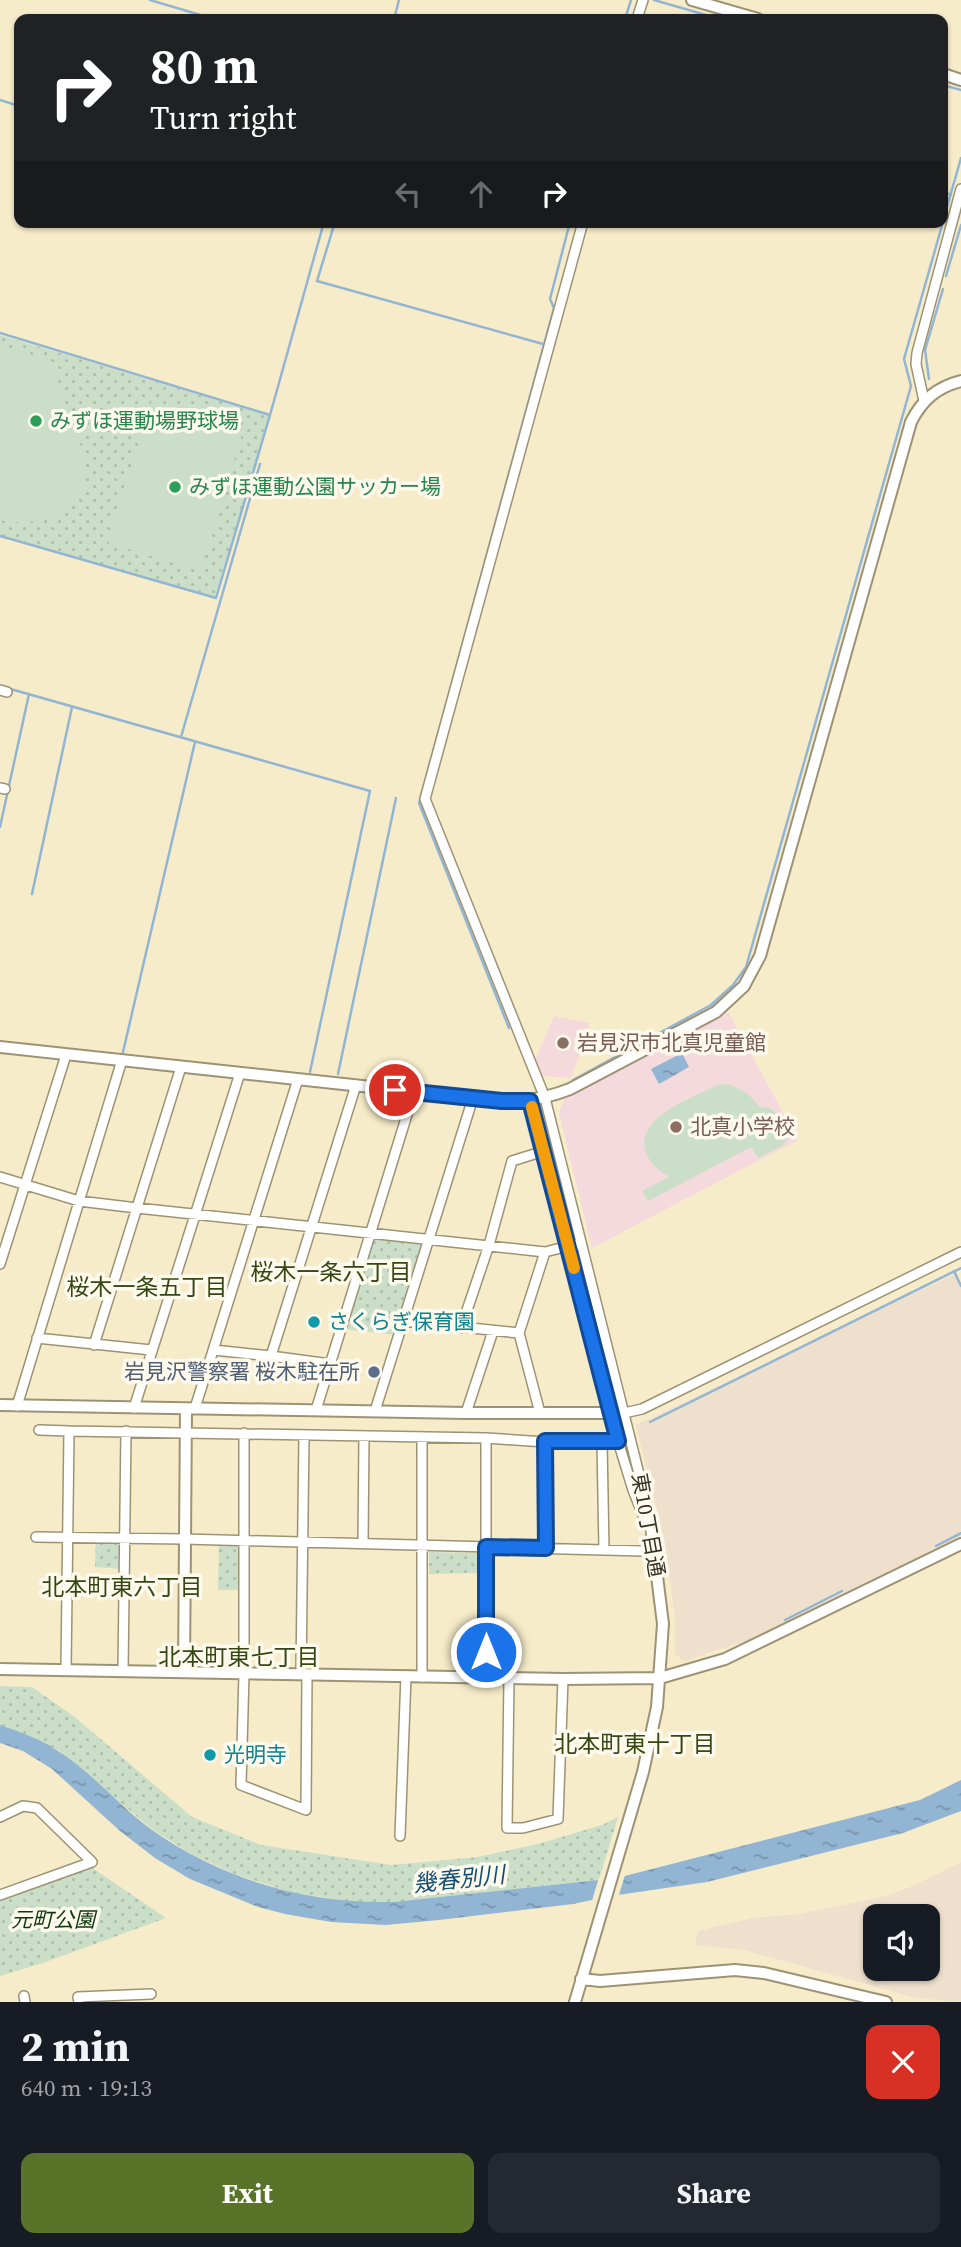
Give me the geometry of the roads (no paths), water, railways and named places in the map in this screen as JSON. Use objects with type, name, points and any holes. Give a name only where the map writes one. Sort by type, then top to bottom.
[{"type":"street","points":[[692,0],[741,14]]},
{"type":"street","points":[[924,401],[916,364],[917,352],[961,189]]},
{"type":"street","name":"東10丁目通","points":[[581,228],[425,799],[545,1098],[648,1510],[654,1549],[663,1625],[660,1678],[651,1739],[581,1979]]},
{"type":"street","points":[[0,1047],[472,1098],[530,1101],[570,1089],[716,1012],[744,986],[760,956],[911,422],[924,401],[944,386],[961,381]]},
{"type":"street","points":[[0,1264],[66,1055]]},
{"type":"street","points":[[17,1406],[122,1060]]},
{"type":"street","points":[[94,1345],[181,1067]]},
{"type":"street","points":[[134,1408],[240,1073]]},
{"type":"street","points":[[184,1672],[186,1432],[190,1409],[214,1350],[298,1079]]},
{"type":"street","points":[[271,1356],[356,1085]]},
{"type":"street","points":[[316,1410],[414,1092]]},
{"type":"street","points":[[375,1411],[472,1098]]},
{"type":"street","points":[[530,1101],[569,1245],[610,1415],[633,1490],[652,1536]]},
{"type":"street","points":[[461,1328],[489,1245],[512,1161],[544,1151]]},
{"type":"street","points":[[0,1177],[79,1201],[137,1208],[545,1252],[580,1243]]},
{"type":"street","points":[[540,1413],[519,1333],[545,1252]]},
{"type":"street","points":[[0,1405],[610,1415],[624,1413],[642,1409],[961,1252]]},
{"type":"street","points":[[403,1321],[519,1333]]},
{"type":"street","points":[[466,1413],[493,1331]]},
{"type":"street","points":[[37,1338],[151,1350]]},
{"type":"street","points":[[214,1350],[330,1364]]},
{"type":"street","points":[[39,1430],[618,1441]]},
{"type":"street","points":[[65,1670],[69,1431]]},
{"type":"street","points":[[123,1671],[126,1431]]},
{"type":"street","points":[[244,1433],[241,1785],[306,1810],[302,1542],[304,1434]]},
{"type":"street","points":[[363,1544],[364,1436]]},
{"type":"street","points":[[422,1437],[422,1677]]},
{"type":"street","points":[[486,1438],[486,1678]]},
{"type":"street","points":[[545,1441],[546,1548]]},
{"type":"street","points":[[602,1442],[604,1550]]},
{"type":"street","points":[[36,1537],[654,1549]]},
{"type":"street","points":[[0,1669],[486,1678],[660,1678],[725,1659],[961,1545]]},
{"type":"street","points":[[400,1836],[406,1676]]},
{"type":"street","points":[[509,1678],[507,1828],[523,1828],[558,1819],[563,1679]]},
{"type":"street","points":[[0,1816],[23,1806],[37,1808],[92,1861],[0,1895]]},
{"type":"street","points":[[575,2002],[581,1979],[600,1981],[735,1970],[764,1973],[886,2002]]},
{"type":"street","points":[[79,2002],[78,1997],[151,1994]]},
{"type":"water","points":[[682,1053],[689,1067],[659,1084],[651,1069]]},
{"type":"water","points":[[0,1725],[37,1739],[58,1751],[83,1769],[152,1830],[208,1863],[267,1885],[298,1893],[361,1902],[393,1902],[617,1878],[920,1800],[961,1780],[961,1811],[903,1833],[707,1882],[573,1904],[439,1920],[386,1925],[331,1922],[258,1907],[190,1879],[155,1858],[120,1831],[52,1769],[23,1751],[0,1743]]},
{"type":"waterway","points":[[150,0],[197,14]]},
{"type":"waterway","points":[[395,14],[399,0]]},
{"type":"waterway","points":[[627,14],[631,0]]},
{"type":"waterway","points":[[654,0],[703,14]]},
{"type":"waterway","points":[[948,86],[961,90]]},
{"type":"waterway","points":[[0,100],[14,104]]},
{"type":"waterway","points":[[948,204],[961,158]]},
{"type":"waterway","points":[[946,276],[961,225]]},
{"type":"waterway","points":[[270,415],[322,228]]},
{"type":"waterway","points":[[333,228],[317,281],[543,344]]},
{"type":"waterway","points":[[509,1028],[419,803],[554,308],[550,299],[568,228]]},
{"type":"waterway","points":[[573,1080],[711,1005],[733,985],[746,967],[911,386],[904,359],[941,228]]},
{"type":"waterway","points":[[929,379],[925,350],[943,289]]},
{"type":"waterway","points":[[0,333],[270,415],[216,598],[0,536]]},
{"type":"waterway","points":[[181,737],[260,464]]},
{"type":"waterway","points":[[7,688],[370,791],[310,1072]]},
{"type":"waterway","points":[[0,827],[29,694]]},
{"type":"waterway","points":[[32,894],[72,707]]},
{"type":"waterway","points":[[123,1052],[195,742]]},
{"type":"waterway","points":[[338,1074],[396,798]]},
{"type":"waterway","points":[[650,1422],[961,1268]]},
{"type":"waterway","points":[[954,1271],[961,1286]]},
{"type":"waterway","points":[[936,1546],[961,1533]]},
{"type":"waterway","points":[[785,1620],[842,1591]]},
{"type":"place","name":"みずほ運動場野球場","points":[[36,421]]},
{"type":"place","name":"みずほ運動公園サッカー場","points":[[175,487]]},
{"type":"place","name":"岩見沢市北真児童館","points":[[563,1043]]},
{"type":"place","name":"北真小学校","points":[[676,1127]]},
{"type":"place","name":"さくらぎ保育園","points":[[314,1322]]},
{"type":"place","name":"岩見沢警察署 桜木駐在所","points":[[374,1372]]},
{"type":"place","name":"光明寺","points":[[210,1755]]},
{"type":"district","name":"桜木一条六丁目","points":[[331,1272]]},
{"type":"district","name":"桜木一条五丁目","points":[[147,1287]]},
{"type":"district","name":"北本町東六丁目","points":[[122,1587]]},
{"type":"district","name":"北本町東七丁目","points":[[239,1657]]},
{"type":"district","name":"北本町東十丁目","points":[[635,1744]]},
{"type":"water label","name":"幾春別川","points":[[459,1879]]},
{"type":"park label","name":"元町公園","points":[[53,1920]]}]
